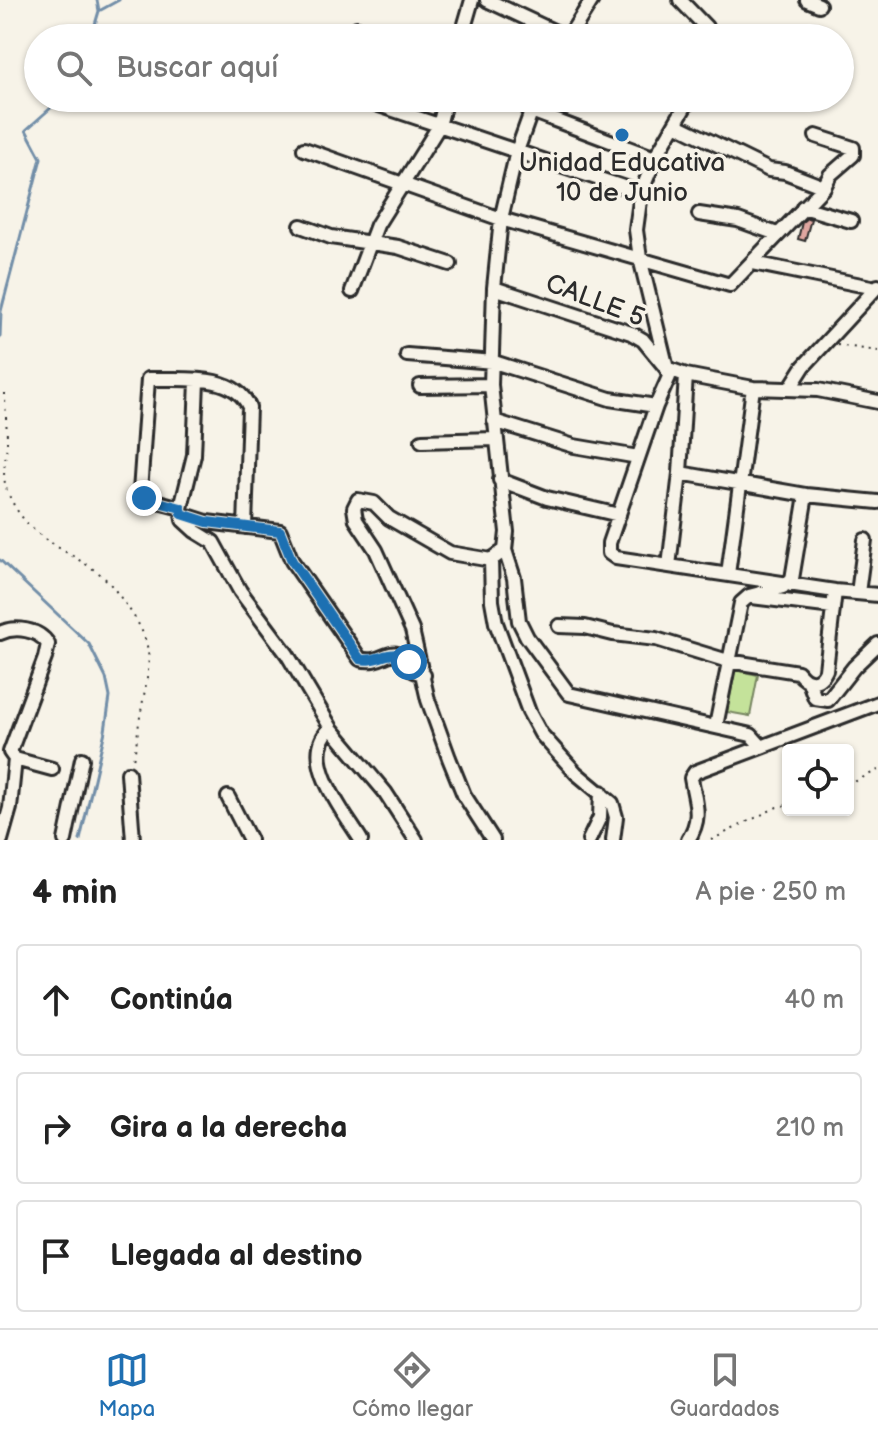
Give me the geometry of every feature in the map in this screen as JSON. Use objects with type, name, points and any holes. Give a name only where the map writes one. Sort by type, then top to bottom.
[{"type":"street","points":[[465,24],[472,0]]},
{"type":"street","points":[[487,0],[538,24]]},
{"type":"street","points":[[577,24],[592,0]]},
{"type":"street","points":[[680,0],[703,24]]},
{"type":"street","points":[[398,112],[641,193]]},
{"type":"street","points":[[352,291],[377,225],[439,126],[442,112]]},
{"type":"street","points":[[531,112],[517,151],[501,219],[494,288],[491,385],[507,532],[505,550],[514,578],[519,621],[527,637],[569,694],[751,735],[761,746]]},
{"type":"street","points":[[552,112],[655,158]]},
{"type":"street","points":[[682,112],[655,158],[641,193],[636,230],[640,258],[669,370],[668,381],[638,457],[609,543],[609,553],[616,558],[878,595]]},
{"type":"street","points":[[675,124],[769,170],[785,172],[824,187]]},
{"type":"street","points":[[304,149],[501,219],[730,285],[824,187],[830,175],[853,155],[854,150],[816,136]]},
{"type":"street","points":[[803,207],[851,221]]},
{"type":"street","points":[[699,214],[738,220],[777,234]]},
{"type":"street","points":[[301,226],[331,237],[398,247],[450,264]]},
{"type":"street","points":[[753,263],[877,287]]},
{"type":"street","points":[[790,388],[824,343],[877,287]]},
{"type":"street","name":"CALLE 5","points":[[494,288],[631,333],[643,340],[669,370]]},
{"type":"street","points":[[407,355],[494,362],[610,399],[656,406]]},
{"type":"street","points":[[669,370],[753,388],[818,390],[878,402]]},
{"type":"street","points":[[669,566],[680,473],[686,375]]},
{"type":"street","points":[[245,527],[249,407],[237,389],[224,383],[148,379],[140,492],[147,499],[207,522],[245,527],[280,531],[292,561],[360,659],[371,661],[391,653],[397,654],[407,659],[414,671],[424,675]]},
{"type":"street","points":[[197,381],[194,455],[181,511],[189,527],[213,542],[240,591],[302,677],[331,728],[385,792],[416,840]]},
{"type":"street","points":[[420,386],[491,385]]},
{"type":"street","points":[[728,574],[753,388]]},
{"type":"street","points":[[494,421],[574,446],[638,457]]},
{"type":"street","points":[[422,441],[495,439]]},
{"type":"street","points":[[680,473],[806,495],[878,502]]},
{"type":"street","points":[[500,480],[547,498],[619,515]]},
{"type":"street","points":[[716,726],[741,603],[749,596],[780,589],[788,584],[806,495]]},
{"type":"street","points":[[493,840],[464,795],[428,700],[412,630],[376,550],[356,520],[355,503],[368,500],[412,533],[450,553],[491,560],[505,550]]},
{"type":"street","points":[[858,593],[865,540]]},
{"type":"street","points":[[491,560],[496,623],[529,712],[541,734],[576,773],[601,792],[614,809],[613,840]]},
{"type":"street","points":[[809,682],[821,678],[826,670],[835,591]]},
{"type":"street","points":[[749,596],[833,607]]},
{"type":"street","points":[[559,626],[585,627],[656,639],[728,661],[798,672],[809,682],[815,698],[821,701],[828,700],[854,667],[878,644]]},
{"type":"street","points":[[0,633],[10,629],[32,632],[44,637],[48,644],[12,743],[11,756],[52,769]]},
{"type":"street","points":[[688,840],[698,815],[692,774],[878,703]]},
{"type":"street","points":[[331,728],[318,747],[320,766],[361,840]]},
{"type":"street","points":[[1,840],[10,808],[15,759]]},
{"type":"street","points":[[65,840],[82,759]]},
{"type":"street","points":[[128,773],[133,840]]},
{"type":"street","points":[[589,840],[600,817],[601,792]]},
{"type":"street","points":[[228,797],[250,840]]},
{"type":"path","points":[[824,343],[878,351]]},
{"type":"path","points":[[5,393],[7,439],[4,476],[16,507],[33,530],[47,542],[108,581],[144,630],[149,672],[136,750],[128,773]]},
{"type":"path","points":[[854,782],[878,770]]},
{"type":"path","points":[[711,840],[782,806]]},
{"type":"green space","points":[[735,670],[758,675],[750,716],[727,712]]},
{"type":"building","points":[[811,219],[805,241],[798,239],[802,222]]},
{"type":"waterway","points":[[97,0],[99,11]]},
{"type":"waterway","points":[[95,24],[99,11],[119,0]]},
{"type":"waterway","points":[[0,337],[1,311],[41,158],[26,130],[46,112]]},
{"type":"waterway","points":[[0,560],[89,644],[106,678],[110,697],[105,731],[80,840]]},
{"type":"place","name":"Unidad Educativa 10 de Junio","points":[[622,135]]},
{"type":"route","points":[[144,498],[181,508],[182,514],[207,522],[280,531],[292,561],[360,659],[371,661],[394,653],[409,662]]}]
